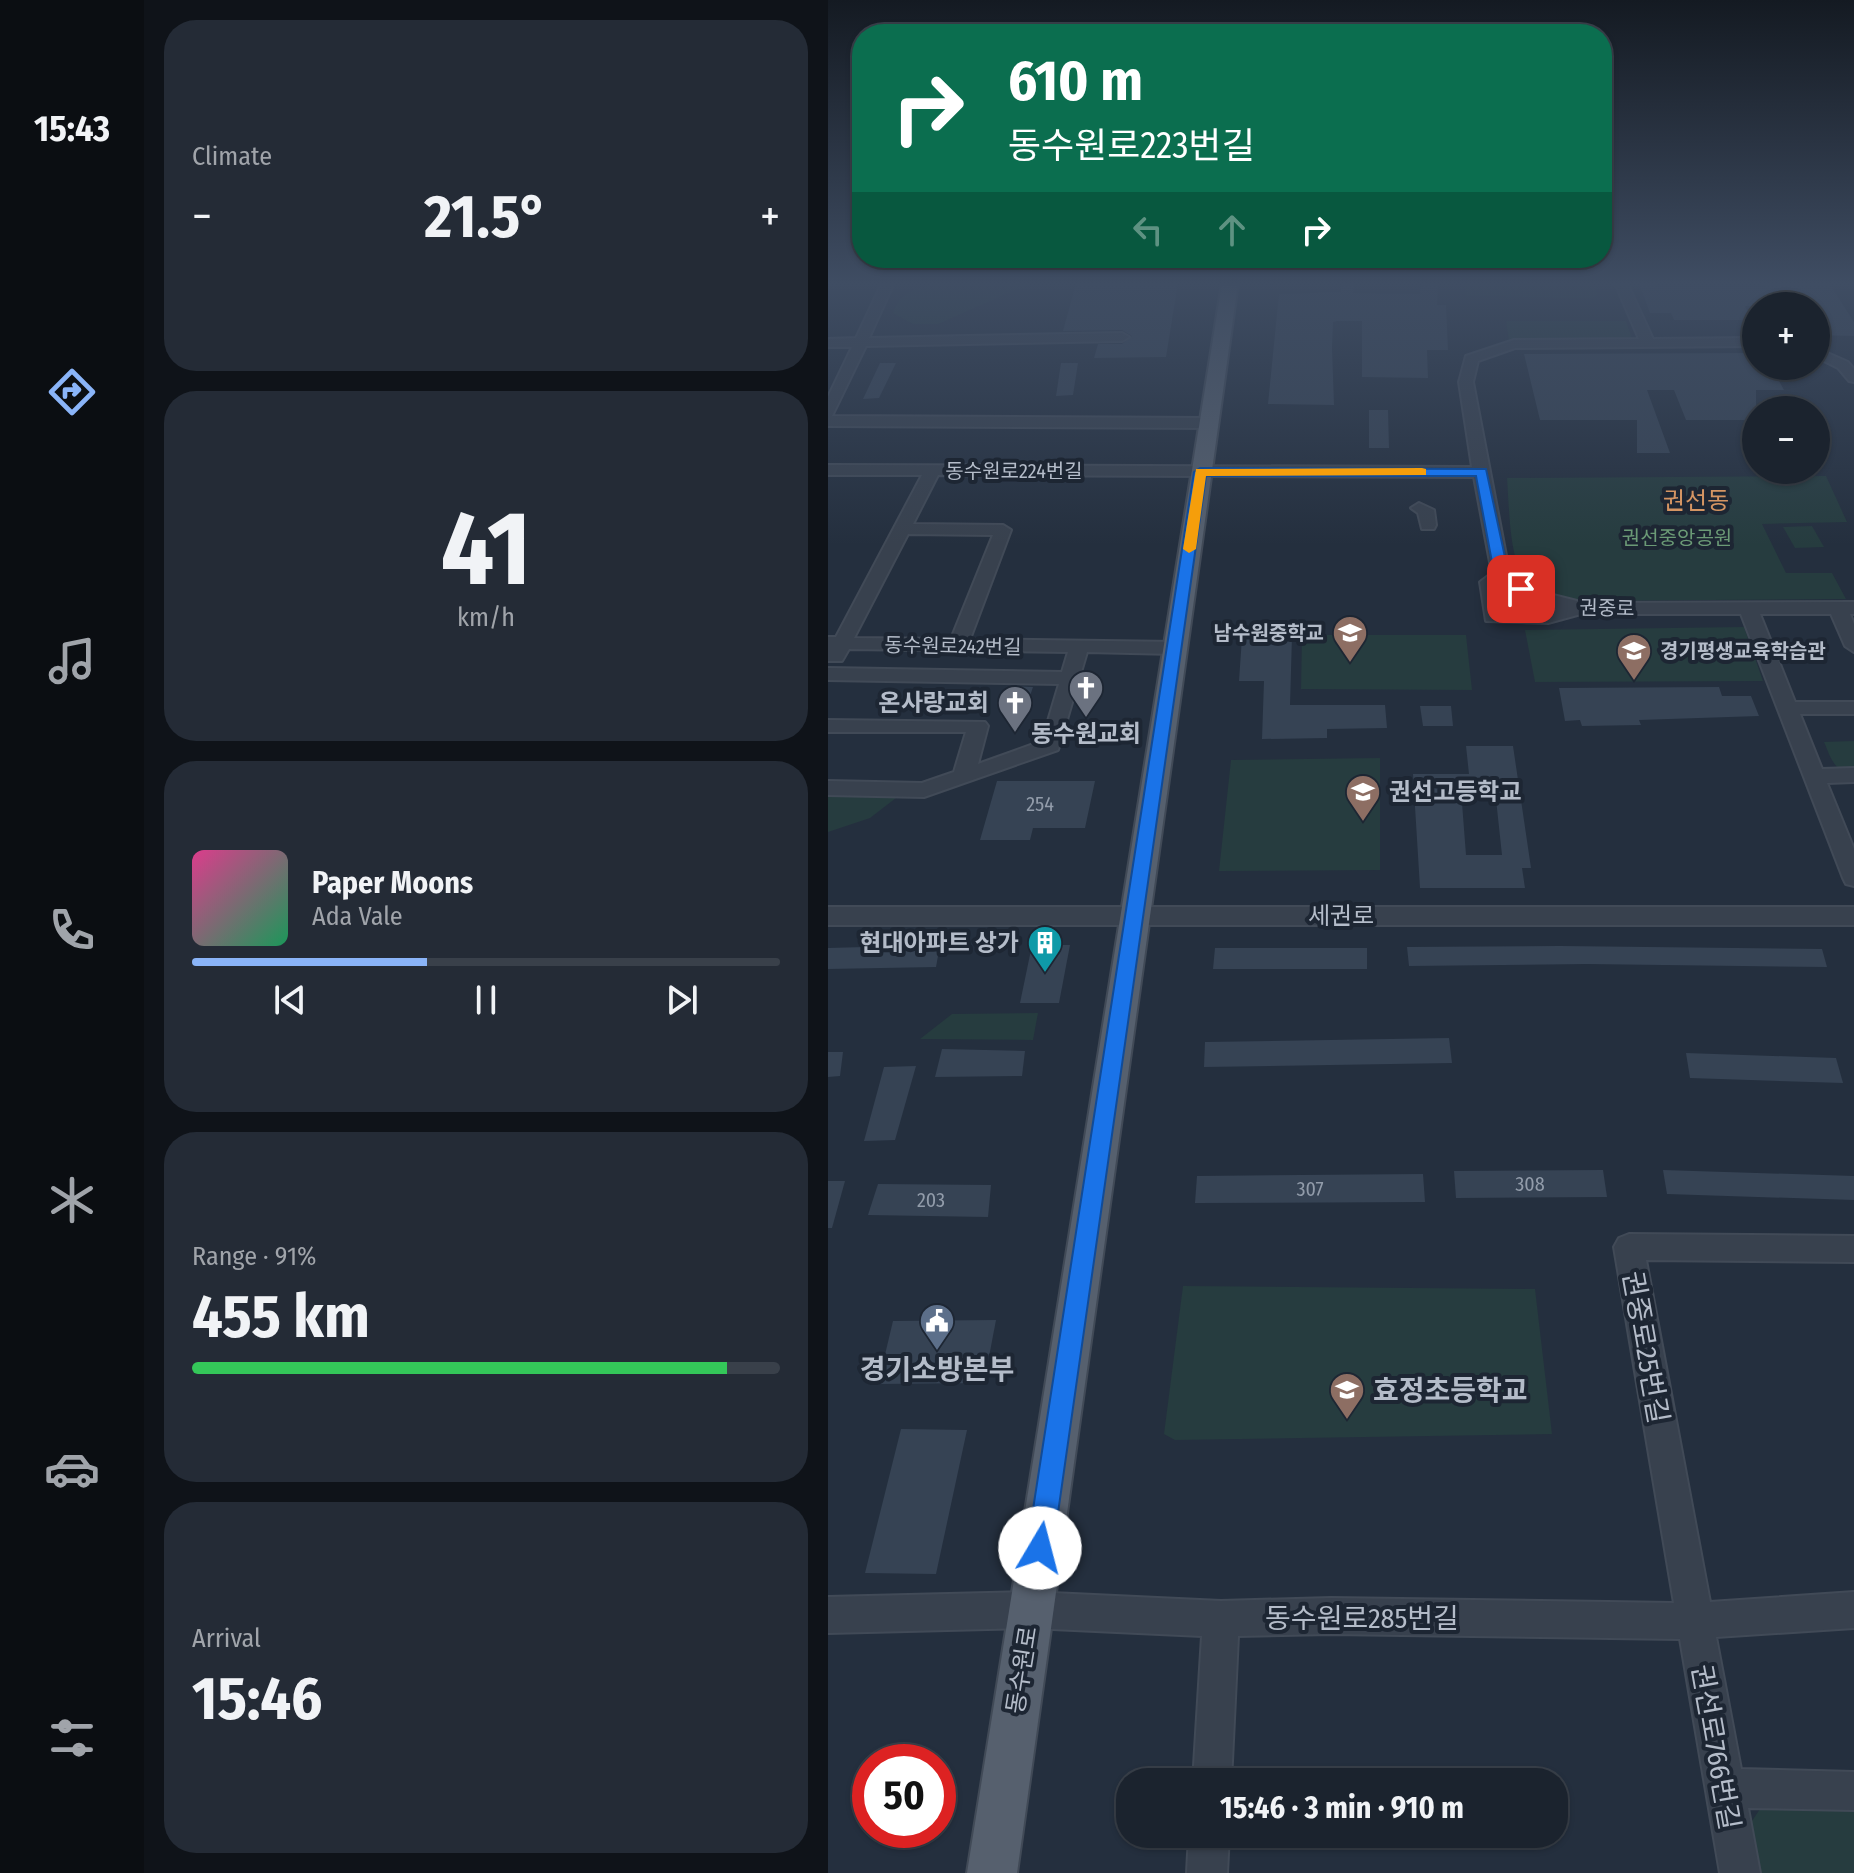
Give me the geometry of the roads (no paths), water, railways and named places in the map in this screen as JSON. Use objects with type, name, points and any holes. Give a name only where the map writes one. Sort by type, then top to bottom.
[{"type":"main road","name":"동수원로","points":[[992,1873],[1216,370]]},
{"type":"street","points":[[828,413],[848,370]]},
{"type":"street","points":[[1469,370],[1466,382],[1494,545],[1502,574],[1489,582],[1493,617],[1548,617],[1571,614],[1575,608]]},
{"type":"street","points":[[828,421],[1208,423]]},
{"type":"street","name":"동수원로224번길","points":[[828,470],[1482,472]]},
{"type":"street","points":[[932,471],[835,643],[828,672],[1070,678]]},
{"type":"street","points":[[1419,508],[1426,510],[1428,525]]},
{"type":"street","points":[[902,529],[1003,530],[958,646]]},
{"type":"street","name":"권중로","points":[[1502,574],[1531,595],[1575,608],[1846,608],[1854,646]]},
{"type":"street","points":[[1748,608],[1854,878]]},
{"type":"street","name":"동수원로242번길","points":[[835,643],[1175,648]]},
{"type":"street","points":[[828,788],[924,790],[1051,745],[1079,647]]},
{"type":"street","points":[[1787,708],[1854,708]]},
{"type":"street","points":[[828,726],[978,726],[963,778]]},
{"type":"street","points":[[1814,776],[1854,775]]},
{"type":"street","name":"세권로","points":[[828,916],[1854,916]]},
{"type":"street","name":"권중로25번길","points":[[1693,1621],[1629,1247],[1854,1249]]},
{"type":"street","name":"동수원로285번길","points":[[829,1619],[1031,1610],[1221,1619],[1331,1616],[1693,1621],[1854,1610]]},
{"type":"street","points":[[1213,1768],[1221,1619]]},
{"type":"street","name":"권선로766번길","points":[[1693,1621],[1740,1873]]},
{"type":"street","points":[[1723,1788],[1854,1791]]},
{"type":"street","points":[[1207,1873],[1208,1848]]},
{"type":"place","name":"남수원중학교","points":[[1350,664]]},
{"type":"place","name":"경기평생교육학습관","points":[[1634,682]]},
{"type":"place","name":"동수원교회","points":[[1086,719]]},
{"type":"place","name":"온사랑교회","points":[[1015,734]]},
{"type":"place","name":"권선고등학교","points":[[1363,823]]},
{"type":"place","name":"현대아파트 상가","points":[[1045,974]]},
{"type":"place","name":"경기소방본부","points":[[937,1352]]},
{"type":"place","name":"효정초등학교","points":[[1347,1421]]},
{"type":"district","name":"권선동","points":[[1696,501]]},
{"type":"park label","name":"권선중앙공원","points":[[1677,538]]}]
